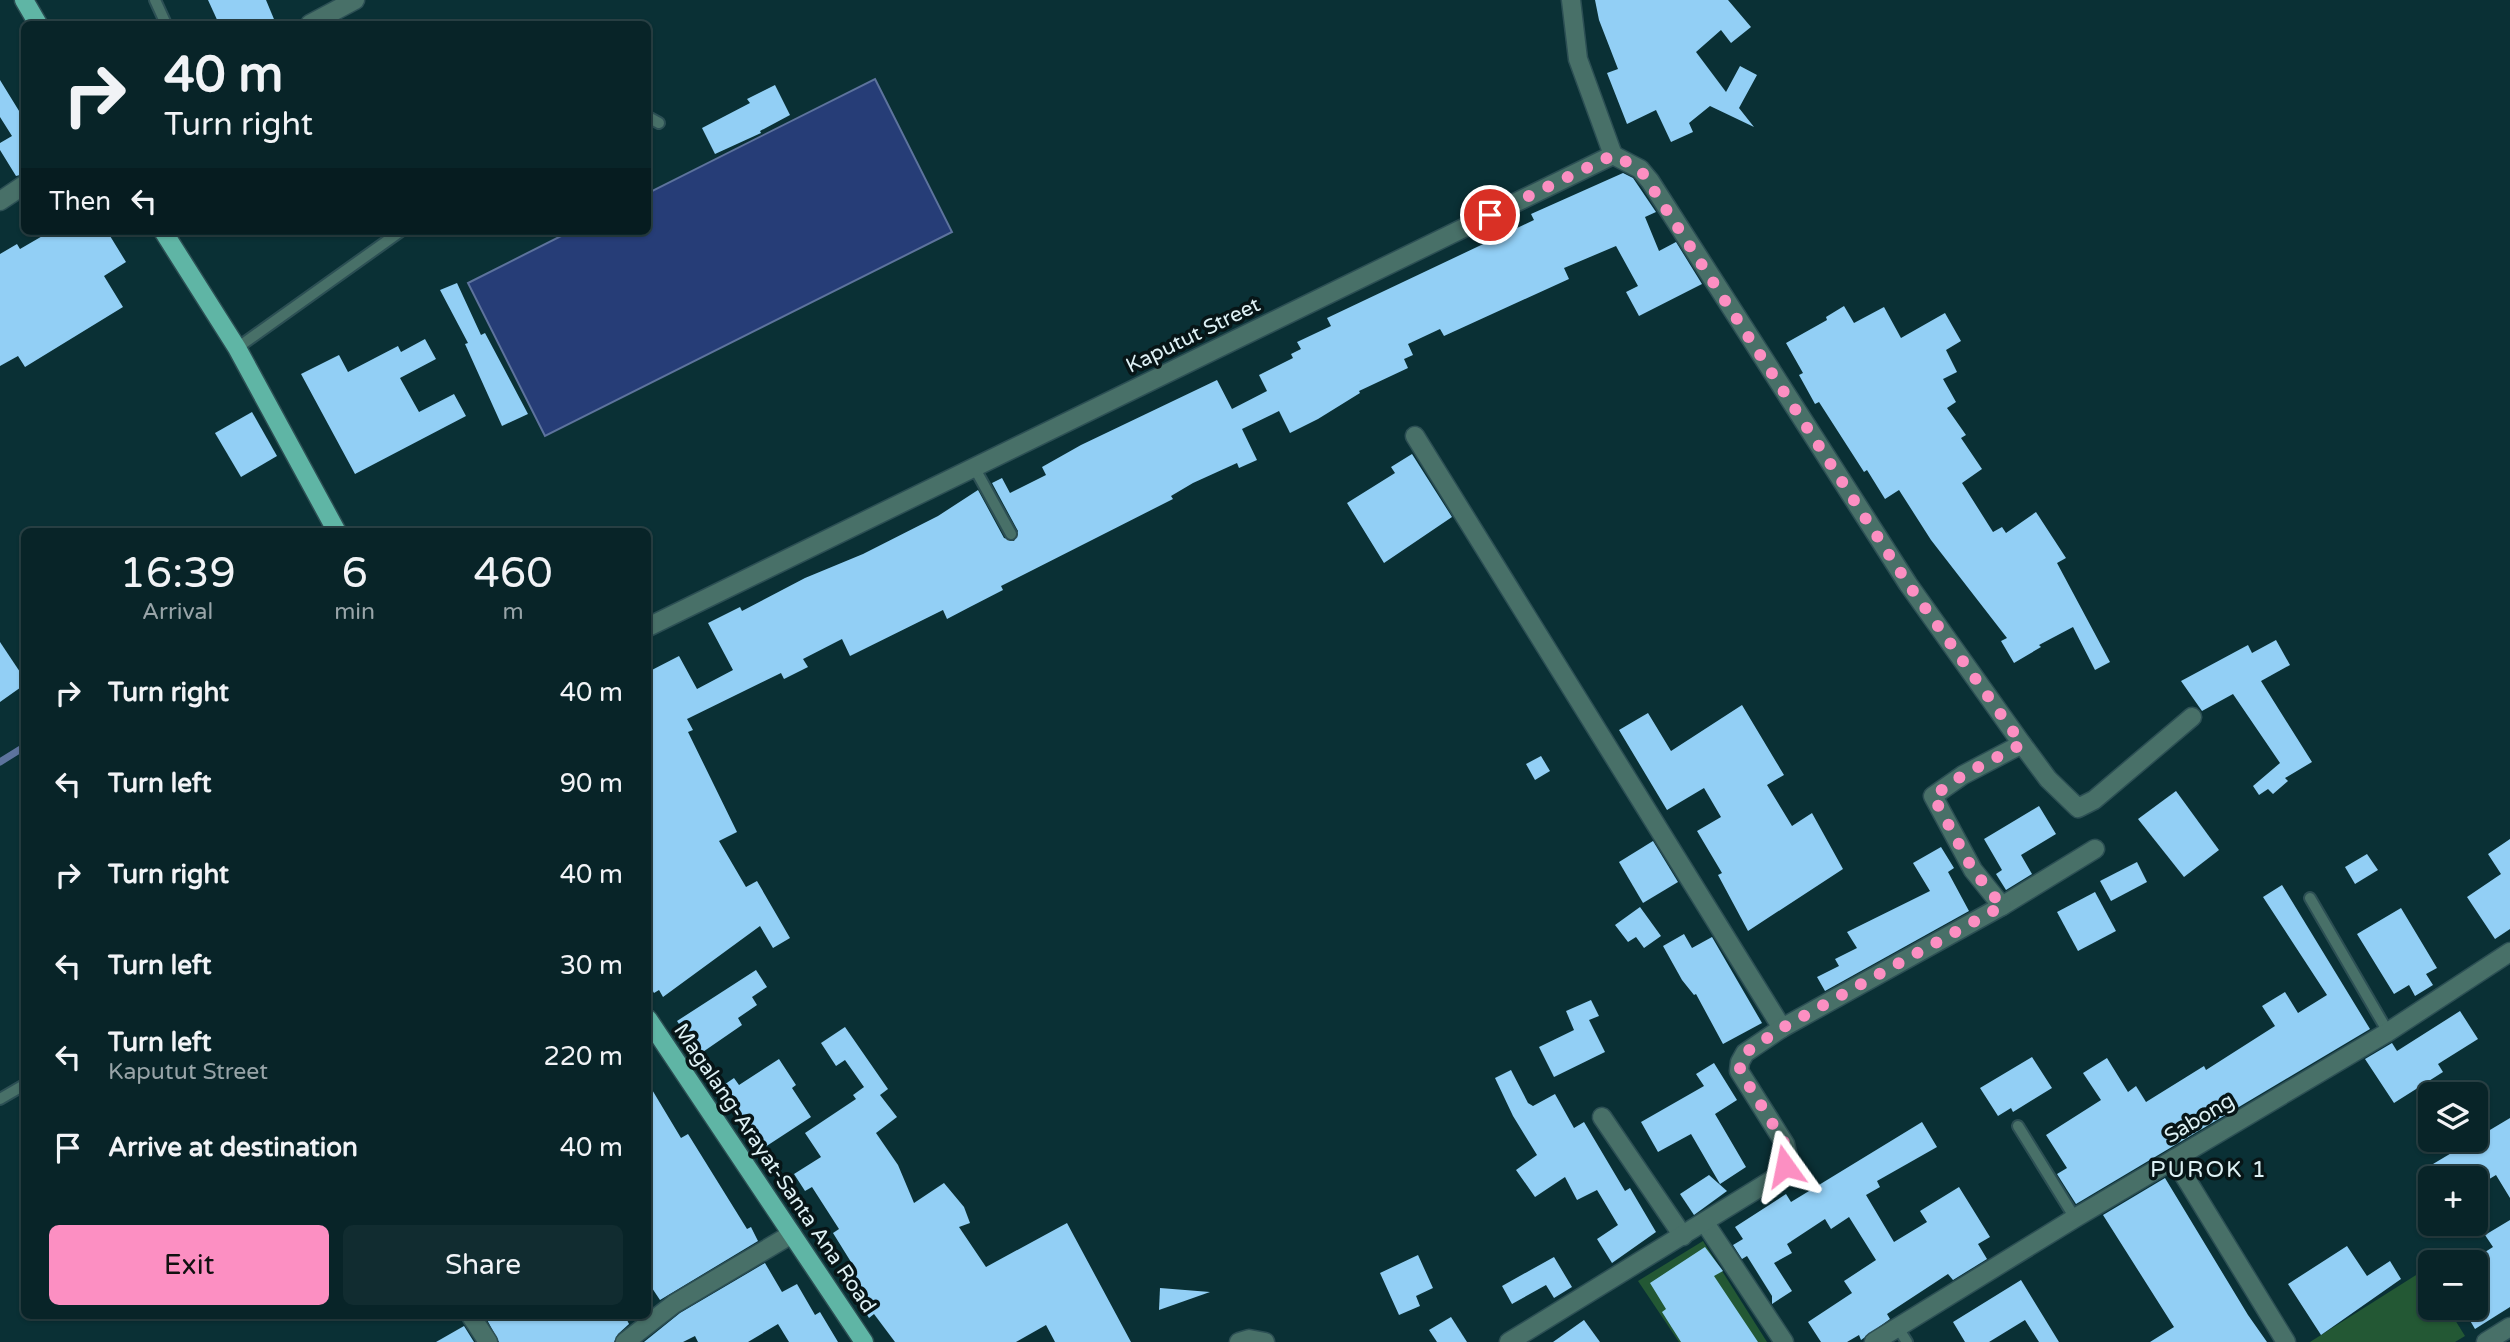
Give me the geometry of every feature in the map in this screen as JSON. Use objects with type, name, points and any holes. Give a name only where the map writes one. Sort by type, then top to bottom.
[{"type":"main road","points":[[24,0],[36,21]]},
{"type":"main road","points":[[166,235],[237,348],[335,528]]},
{"type":"main road","name":"Magalang-Arayat-Santa Ana Road","points":[[651,1023],[864,1342]]},
{"type":"street","points":[[316,21],[355,0]]},
{"type":"street","points":[[1571,0],[1578,59],[1613,155],[1640,169],[1650,181],[1908,584],[2048,779],[2078,808],[2094,800],[2192,717]]},
{"type":"street","name":"Kaputut Street","points":[[651,626],[1613,155]]},
{"type":"street","points":[[0,201],[21,187]]},
{"type":"street","points":[[1415,436],[1782,1028]]},
{"type":"street","points":[[2002,906],[1973,870],[1933,796],[1963,775],[2022,744]]},
{"type":"street","points":[[1509,1342],[1780,1175],[1788,1157],[1785,1144],[1740,1071],[1740,1062],[1745,1053],[1782,1028],[2002,906],[2095,849]]},
{"type":"street","name":"Sabong","points":[[1874,1342],[1903,1335],[2075,1218],[2388,1032],[2510,952]]},
{"type":"street","points":[[1602,1117],[1683,1236]]},
{"type":"street","points":[[2174,1159],[2286,1342]]},
{"type":"street","points":[[1705,1223],[1784,1342]]},
{"type":"street","points":[[625,1342],[674,1304],[792,1234]]},
{"type":"street","points":[[473,1319],[488,1342]]},
{"type":"street","points":[[2486,1342],[2510,1327]]},
{"type":"street","points":[[1239,1342],[1249,1339],[1265,1342]]},
{"type":"lane","points":[[155,0],[165,21]]},
{"type":"lane","points":[[651,119],[659,123]]},
{"type":"lane","points":[[237,348],[395,235]]},
{"type":"lane","points":[[974,467],[1012,534]]},
{"type":"lane","points":[[2310,898],[2388,1032]]},
{"type":"lane","points":[[0,1099],[21,1087]]},
{"type":"lane","points":[[2018,1126],[2075,1218]]},
{"type":"green space","points":[[1703,1241],[1767,1342],[1679,1342],[1638,1281]]},
{"type":"green space","points":[[2418,1274],[2418,1320],[2455,1320],[2465,1336],[2455,1342],[2310,1342]]},
{"type":"water","points":[[875,79],[952,232],[545,436],[468,283],[563,235],[651,235],[651,191]]},
{"type":"building","points":[[208,0],[266,0],[275,21],[218,21]]},
{"type":"building","points":[[1595,0],[1728,0],[1751,27],[1731,43],[1721,30],[1696,52],[1726,92],[1740,66],[1757,75],[1739,108],[1754,127],[1710,106],[1689,123],[1693,132],[1671,142],[1656,110],[1627,124],[1607,73],[1618,69],[1599,20]]},
{"type":"building","points":[[0,80],[21,114],[21,175],[16,176],[0,150],[0,143],[12,136],[0,117]]},
{"type":"building","points":[[775,85],[790,115],[760,131],[761,133],[715,154],[702,128],[750,103],[747,99]]},
{"type":"building","points":[[1623,173],[1633,178],[1656,212],[1645,217],[1659,251],[1676,242],[1702,284],[1639,316],[1626,292],[1638,286],[1616,246],[1564,268],[1569,279],[1444,336],[1440,329],[1408,344],[1413,355],[1404,359],[1408,368],[1359,391],[1360,393],[1318,419],[1290,433],[1279,411],[1242,429],[1257,460],[1239,468],[1237,463],[1193,483],[1171,496],[1173,499],[1001,586],[1003,590],[947,619],[943,610],[850,656],[842,639],[803,659],[808,667],[784,679],[781,673],[687,719],[693,730],[688,732],[737,832],[719,841],[746,887],[757,881],[790,938],[773,948],[760,926],[663,997],[659,990],[654,993],[651,988],[651,670],[679,656],[697,689],[733,670],[708,623],[740,607],[742,611],[805,578],[863,554],[938,516],[978,490],[1004,538],[1014,541],[1018,531],[992,483],[1002,478],[1010,493],[1046,475],[1042,467],[1081,445],[1217,380],[1232,409],[1267,391],[1259,375],[1293,358],[1291,354],[1301,349],[1297,342],[1331,326],[1327,318],[1534,220],[1531,214]]},
{"type":"building","points":[[44,235],[109,235],[126,262],[104,276],[123,307],[25,367],[18,356],[0,366],[0,254],[17,244],[20,249]]},
{"type":"building","points":[[457,283],[481,335],[485,333],[528,414],[502,426],[465,344],[468,343],[440,290]]},
{"type":"building","points":[[1844,306],[1854,323],[1884,307],[1901,338],[1945,313],[1961,341],[1946,350],[1957,372],[1943,379],[1956,402],[1947,408],[1966,435],[1961,438],[1982,469],[1962,483],[1993,532],[2002,527],[2006,533],[2036,512],[2066,558],[2057,563],[2110,662],[2095,670],[2073,627],[2039,645],[2041,647],[2014,663],[2001,641],[2007,638],[1931,540],[1899,490],[1885,499],[1867,470],[1864,472],[1819,402],[1815,404],[1799,375],[1803,373],[1786,343],[1827,320],[1826,317]]},
{"type":"building","points":[[425,339],[436,359],[400,378],[419,412],[454,394],[466,416],[355,474],[301,374],[339,355],[348,372],[398,346],[401,352]]},
{"type":"building","points":[[252,412],[277,456],[241,477],[215,433]]},
{"type":"building","points":[[1412,454],[1452,517],[1384,563],[1347,503],[1395,473],[1391,467]]},
{"type":"building","points":[[2276,640],[2290,665],[2261,681],[2312,762],[2285,778],[2288,781],[2273,794],[2268,789],[2259,795],[2253,786],[2280,763],[2233,694],[2202,711],[2181,681],[2248,645],[2252,653]]},
{"type":"building","points":[[0,642],[21,674],[21,687],[0,702]]},
{"type":"building","points":[[1742,705],[1784,775],[1767,785],[1792,826],[1812,813],[1843,869],[1748,931],[1718,875],[1722,873],[1697,831],[1721,817],[1704,788],[1667,810],[1619,730],[1648,713],[1671,751]]},
{"type":"building","points":[[1541,756],[1550,771],[1535,780],[1526,764]]},
{"type":"building","points":[[2176,791],[2219,850],[2184,877],[2138,819]]},
{"type":"building","points":[[2039,806],[2056,834],[2021,855],[2032,874],[2006,890],[1996,874],[2002,870],[1984,839]]},
{"type":"building","points":[[2510,839],[2510,929],[2495,939],[2467,897],[2501,874],[2488,854]]},
{"type":"building","points":[[1653,841],[1678,882],[1643,903],[1619,862]]},
{"type":"building","points":[[1941,847],[1954,868],[1948,872],[1969,911],[1825,991],[1817,977],[1839,966],[1835,959],[1857,948],[1847,932],[1930,891],[1913,863]]},
{"type":"building","points":[[2367,854],[2378,870],[2355,884],[2345,867]]},
{"type":"building","points":[[2137,862],[2147,882],[2111,901],[2100,881]]},
{"type":"building","points":[[2282,885],[2370,1029],[2076,1204],[2057,1174],[2067,1168],[2046,1135],[2101,1100],[2083,1073],[2107,1058],[2128,1092],[2136,1086],[2146,1102],[2204,1066],[2206,1070],[2275,1026],[2262,1006],[2285,992],[2298,1013],[2327,995],[2263,897]]},
{"type":"building","points":[[2095,892],[2116,931],[2078,951],[2057,912]]},
{"type":"building","points":[[1640,907],[1661,936],[1644,948],[1636,937],[1628,942],[1615,925]]},
{"type":"building","points":[[2401,908],[2437,968],[2426,974],[2433,985],[2415,996],[2409,985],[2394,994],[2357,934]]},
{"type":"building","points":[[1684,934],[1692,948],[1712,937],[1762,1023],[1723,1044],[1696,994],[1694,995],[1682,980],[1663,946]]},
{"type":"building","points":[[756,970],[767,987],[752,997],[757,1005],[738,1018],[742,1025],[697,1056],[682,1035],[685,1033],[677,1021]]},
{"type":"building","points":[[1591,1000],[1599,1016],[1589,1020],[1605,1052],[1554,1077],[1539,1047],[1574,1030],[1566,1011]]},
{"type":"building","points":[[2460,1011],[2478,1039],[2438,1064],[2443,1072],[2427,1082],[2418,1082],[2418,1088],[2394,1103],[2365,1059],[2392,1043],[2397,1051]]},
{"type":"building","points":[[845,1027],[888,1089],[880,1095],[897,1117],[876,1133],[898,1165],[914,1203],[944,1183],[964,1207],[970,1223],[959,1227],[986,1267],[1067,1223],[1131,1342],[1055,1342],[1046,1325],[1016,1342],[895,1342],[874,1314],[869,1318],[860,1303],[866,1300],[845,1265],[851,1262],[833,1233],[839,1229],[812,1187],[805,1191],[794,1174],[821,1157],[805,1133],[856,1099],[853,1095],[864,1087],[845,1060],[836,1066],[821,1043]]},
{"type":"building","points":[[2032,1057],[2052,1088],[2013,1112],[2011,1108],[1998,1116],[1980,1088]]},
{"type":"building","points":[[779,1059],[796,1085],[792,1088],[811,1117],[762,1149],[718,1089],[734,1078],[739,1085]]},
{"type":"building","points":[[1714,1063],[1737,1100],[1715,1114],[1746,1167],[1720,1184],[1691,1134],[1658,1152],[1641,1122],[1704,1086],[1696,1074]]},
{"type":"building","points":[[1511,1070],[1528,1103],[1533,1106],[1555,1094],[1574,1128],[1584,1122],[1625,1191],[1630,1188],[1656,1232],[1612,1263],[1597,1239],[1618,1225],[1597,1190],[1577,1200],[1565,1177],[1535,1197],[1516,1170],[1537,1155],[1513,1116],[1495,1078]]},
{"type":"building","points":[[651,1088],[681,1138],[688,1134],[747,1229],[751,1227],[758,1241],[660,1300],[651,1286]]},
{"type":"building","points":[[2510,1118],[2510,1198],[2496,1175],[2488,1180],[2488,1166],[2433,1164],[2453,1152],[2488,1152],[2488,1131]]},
{"type":"building","points":[[1922,1122],[1937,1147],[1877,1181],[1880,1187],[1866,1195],[1894,1242],[1927,1222],[1920,1211],[1959,1187],[1990,1237],[1978,1244],[1987,1259],[1953,1280],[1948,1274],[1887,1314],[1890,1319],[1861,1340],[1859,1335],[1847,1342],[1821,1342],[1808,1322],[1852,1293],[1844,1281],[1876,1260],[1849,1217],[1831,1229],[1825,1219],[1787,1244],[1792,1253],[1774,1263],[1792,1291],[1772,1304],[1772,1296],[1747,1256],[1742,1259],[1733,1245],[1743,1239],[1735,1227],[1786,1194],[1791,1202]]},
{"type":"building","points":[[1709,1175],[1727,1191],[1694,1215],[1680,1194]]},
{"type":"building","points":[[2165,1178],[2267,1342],[2150,1342],[2174,1327],[2103,1215]]},
{"type":"building","points":[[2510,1220],[2510,1307],[2475,1329],[2470,1320],[2488,1320],[2488,1250],[2493,1247],[2486,1236]]},
{"type":"building","points":[[2347,1246],[2367,1276],[2390,1261],[2401,1279],[2321,1335],[2288,1284]]},
{"type":"building","points":[[1705,1247],[1723,1271],[1714,1276],[1758,1342],[1681,1342],[1662,1312],[1666,1309],[1650,1283]]},
{"type":"building","points":[[1418,1255],[1433,1288],[1416,1296],[1420,1306],[1399,1315],[1380,1273]]},
{"type":"building","points":[[1554,1257],[1572,1287],[1554,1298],[1546,1285],[1512,1304],[1502,1286]]},
{"type":"building","points":[[765,1263],[782,1292],[797,1284],[815,1315],[820,1312],[838,1342],[789,1342],[778,1324],[748,1342],[698,1342],[695,1336],[683,1342],[644,1342],[680,1313]]},
{"type":"building","points":[[2021,1280],[2059,1342],[2039,1342],[2025,1320],[1989,1342],[1965,1342],[1953,1322]]},
{"type":"building","points":[[1160,1288],[1210,1292],[1159,1310]]},
{"type":"building","points":[[1451,1317],[1467,1342],[1437,1342],[1429,1330]]},
{"type":"building","points":[[487,1319],[626,1319],[629,1324],[614,1342],[499,1342]]},
{"type":"building","points":[[1584,1320],[1600,1342],[1553,1342]]},
{"type":"building","points":[[464,1326],[474,1342],[436,1342]]},
{"type":"waterway","points":[[0,762],[21,749]]},
{"type":"district","name":"PUROK 1","points":[[2209,1169]]},
{"type":"route","points":[[1490,215],[1613,155],[1640,169],[1908,584],[2022,744],[1963,775],[1933,796],[1973,870],[2002,906],[1782,1028],[1745,1053],[1740,1062],[1740,1071],[1785,1144],[1788,1157],[1785,1166]]}]
